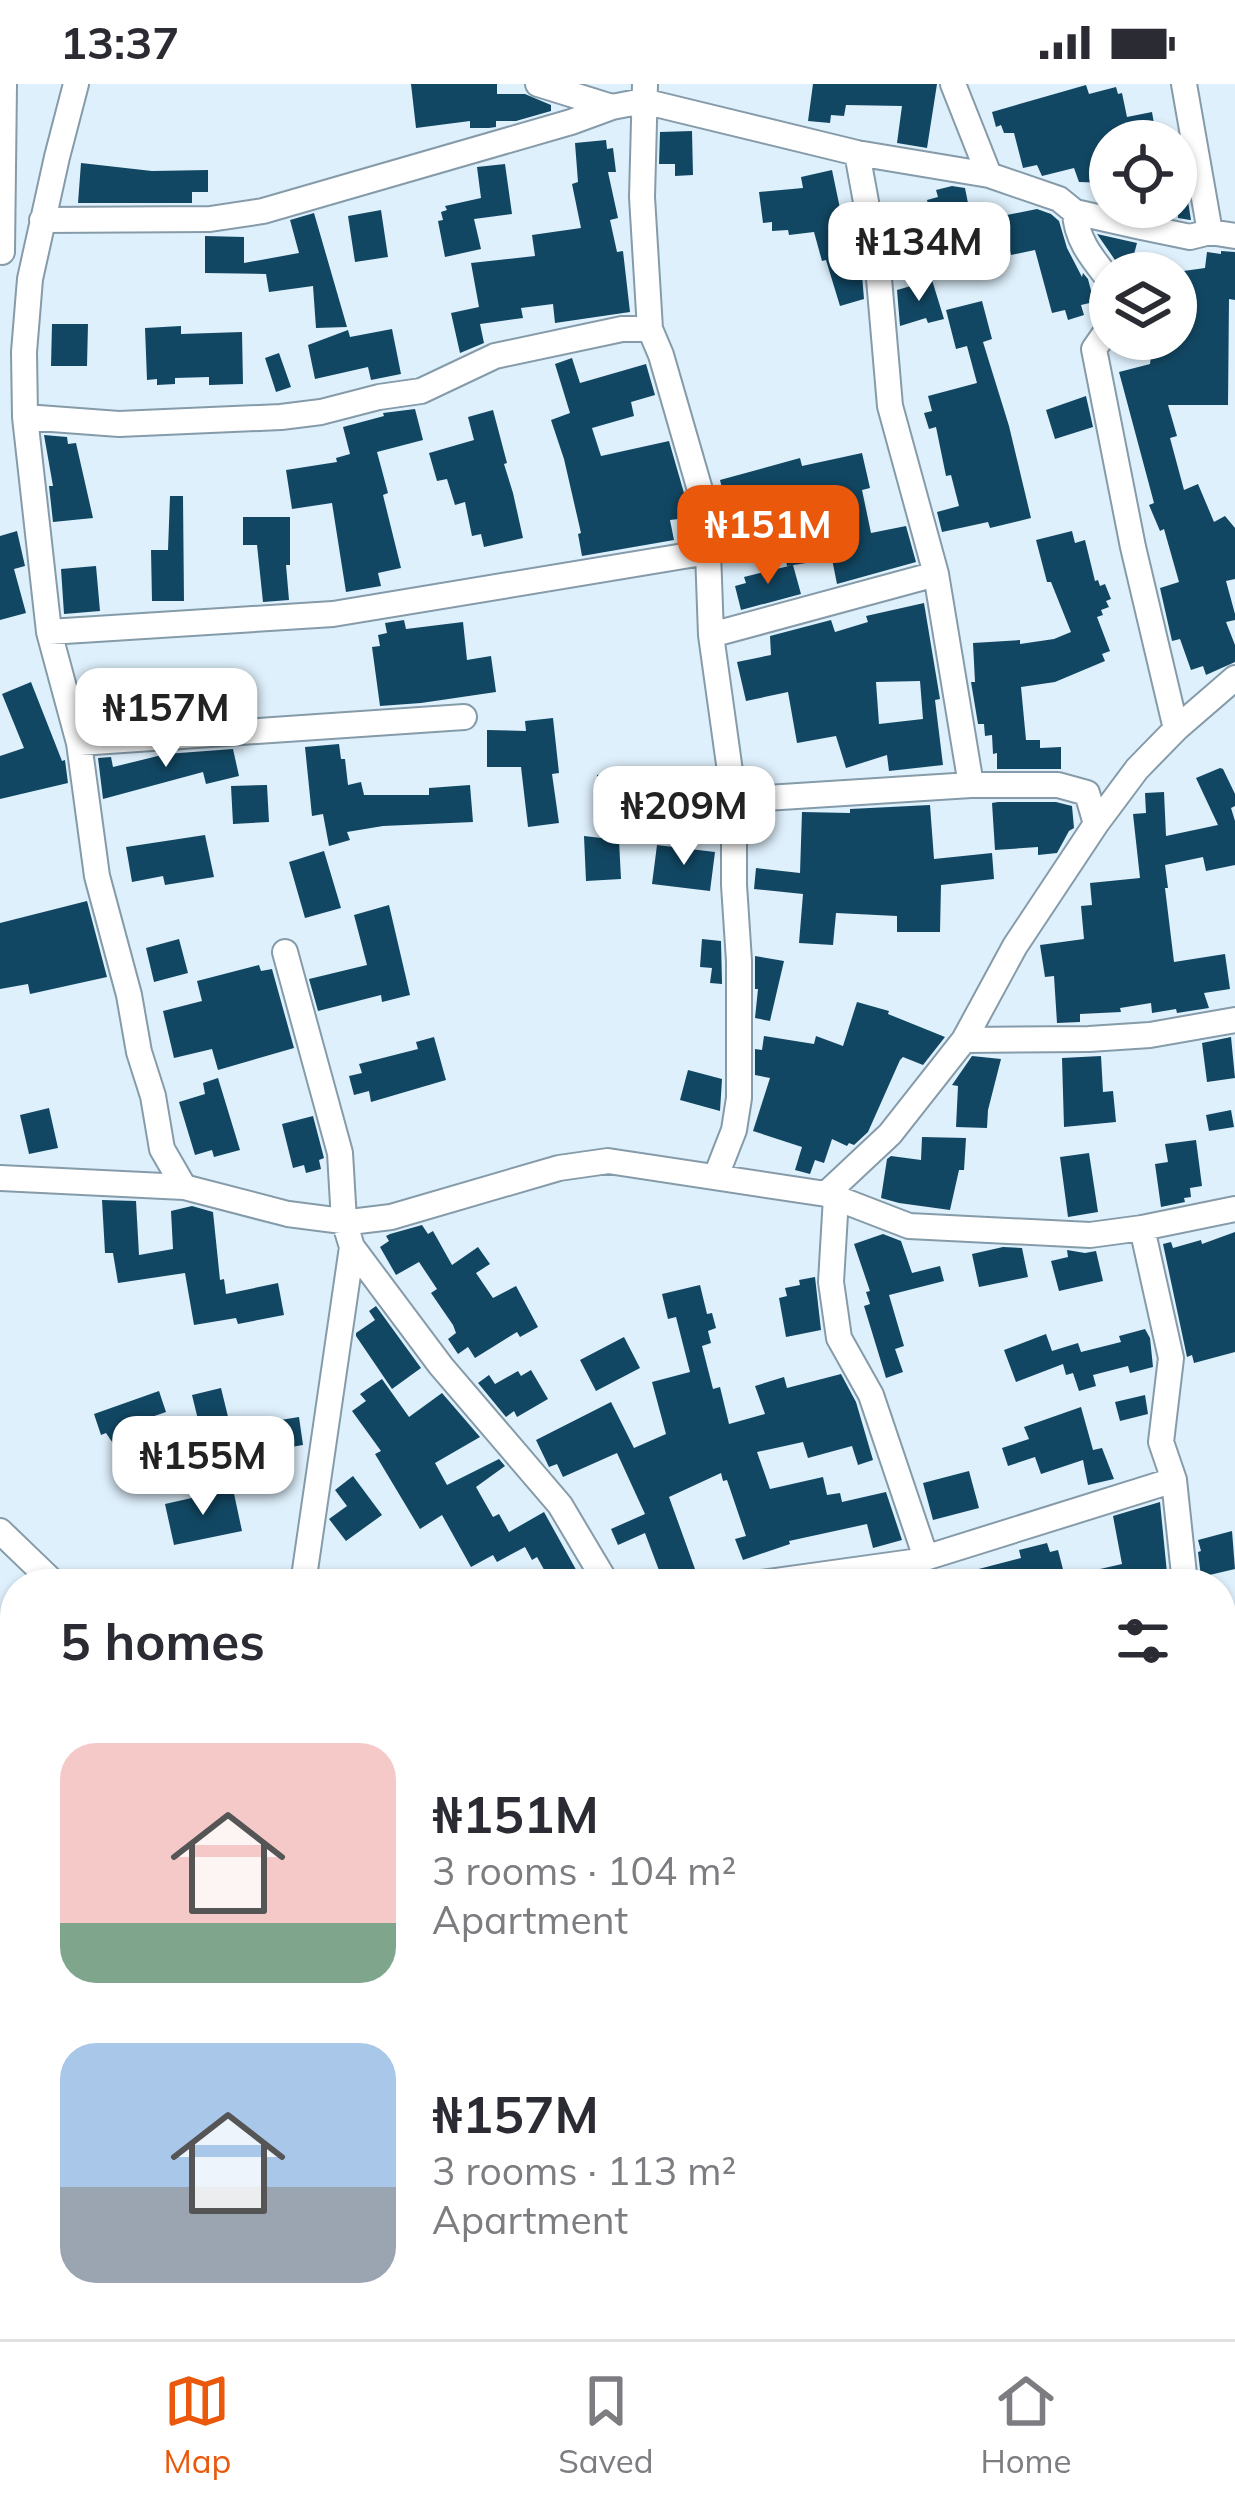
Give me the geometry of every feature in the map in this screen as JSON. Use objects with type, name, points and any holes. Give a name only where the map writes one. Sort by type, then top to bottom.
[{"type":"street","points":[[2,252],[4,84]]},
{"type":"street","points":[[76,84],[31,278],[25,333],[25,417],[49,632],[79,743],[98,876],[162,1149],[184,1187]]},
{"type":"street","points":[[538,84],[612,107]]},
{"type":"street","points":[[953,84],[989,175]]},
{"type":"street","points":[[42,220],[210,219],[263,212],[571,122],[644,93],[857,153],[989,175],[1059,199],[1075,212],[1190,237],[1223,234],[1184,84]]},
{"type":"street","points":[[644,93],[643,197],[650,329],[700,490],[711,634],[734,800],[740,1098],[734,1130],[716,1176]]},
{"type":"street","points":[[857,153],[878,267],[890,406],[936,574],[971,785]]},
{"type":"street","points":[[1075,212],[1076,229],[1089,253]]},
{"type":"street","points":[[25,417],[119,424],[321,412],[421,391],[494,356],[622,329],[650,329]]},
{"type":"street","points":[[1096,360],[1176,729]]},
{"type":"street","points":[[49,632],[333,614],[708,552]]},
{"type":"street","points":[[711,634],[936,574]]},
{"type":"street","points":[[926,1558],[871,1395],[839,1338],[831,1282],[831,1196],[890,1134],[964,1040],[1015,946],[1137,769],[1235,678]]},
{"type":"street","points":[[79,743],[464,717]]},
{"type":"street","points":[[734,800],[971,785],[1058,785],[1087,793],[1096,824]]},
{"type":"street","points":[[285,952],[340,1153],[344,1221],[352,1247],[441,1366],[560,1505],[599,1569]]},
{"type":"street","points":[[964,1040],[1150,1035],[1235,1020]]},
{"type":"street","points":[[139,1184],[162,1149]]},
{"type":"street","points":[[0,1178],[184,1187],[288,1214],[344,1221],[392,1217],[530,1176],[608,1161],[831,1196],[909,1226],[1090,1235],[1235,1209]]},
{"type":"street","points":[[1142,1228],[1171,1358],[1161,1442],[1174,1480],[1183,1569]]},
{"type":"street","points":[[305,1569],[352,1247]]},
{"type":"street","points":[[853,1569],[926,1558],[1174,1480]]},
{"type":"street","points":[[0,1531],[40,1569]]},
{"type":"building","points":[[411,84],[497,84],[497,94],[525,94],[551,105],[551,111],[496,121],[496,127],[489,128],[470,128],[470,121],[416,128]]},
{"type":"building","points":[[813,84],[937,84],[927,148],[897,143],[902,106],[846,105],[844,116],[831,115],[830,123],[808,121]]},
{"type":"building","points":[[1086,85],[1089,94],[1116,87],[1127,117],[1152,112],[1153,120],[1089,120],[1089,182],[1079,182],[1074,168],[1042,176],[1037,165],[1023,168],[1014,133],[996,127],[992,112]]},
{"type":"building","points":[[692,131],[693,175],[675,176],[675,164],[659,164],[660,132]]},
{"type":"building","points":[[606,140],[607,149],[613,148],[616,172],[608,172],[618,218],[610,220],[617,252],[623,251],[630,312],[555,323],[553,304],[521,308],[523,318],[480,324],[484,343],[460,353],[451,313],[479,307],[471,263],[535,256],[532,235],[581,228],[572,184],[578,182],[575,143]]},
{"type":"building","points":[[81,163],[152,171],[208,170],[208,192],[192,192],[192,203],[78,203]]},
{"type":"building","points":[[505,164],[512,214],[474,219],[481,249],[445,257],[438,221],[443,220],[441,212],[447,210],[445,206],[481,198],[477,167]]},
{"type":"building","points":[[832,170],[842,218],[861,263],[864,299],[840,306],[814,232],[772,231],[772,222],[763,223],[759,192],[803,188],[801,177]]},
{"type":"building","points":[[965,188],[980,263],[937,273],[927,200],[938,197],[936,190]]},
{"type":"building","points":[[1037,209],[1059,221],[1067,248],[1082,277],[1083,273],[1088,279],[1089,303],[1081,305],[1084,315],[1068,320],[1065,310],[1052,313],[1035,250],[1011,255],[1002,216]]},
{"type":"building","points":[[381,210],[388,257],[355,262],[348,216]]},
{"type":"building","points":[[314,213],[347,327],[316,328],[313,286],[269,292],[266,274],[205,273],[205,236],[244,237],[244,263],[299,253],[290,220]]},
{"type":"building","points":[[1097,234],[1137,243],[1135,252],[1109,252]]},
{"type":"building","points":[[1207,252],[1235,252],[1235,300],[1229,299],[1228,405],[1168,405],[1177,436],[1170,438],[1184,490],[1198,484],[1214,522],[1225,516],[1235,528],[1235,579],[1226,581],[1235,620],[1226,622],[1235,645],[1235,662],[1206,675],[1203,666],[1191,670],[1180,639],[1172,641],[1160,588],[1179,582],[1164,529],[1160,531],[1149,505],[1154,503],[1119,372],[1150,360],[1197,360],[1197,269],[1205,268]]},
{"type":"building","points":[[932,280],[944,319],[928,323],[926,318],[900,326],[897,290]]},
{"type":"building","points":[[982,301],[992,339],[983,342],[1031,518],[942,532],[937,512],[959,506],[951,475],[946,476],[936,427],[929,429],[924,413],[932,411],[928,396],[977,383],[967,346],[956,349],[946,310]]},
{"type":"building","points":[[52,324],[88,324],[87,366],[51,366]]},
{"type":"building","points":[[181,326],[181,334],[242,332],[243,384],[209,385],[209,377],[175,378],[175,384],[157,385],[157,379],[147,380],[145,328]]},
{"type":"building","points":[[392,329],[401,374],[371,380],[368,367],[315,379],[308,345],[348,330],[350,337]]},
{"type":"building","points":[[279,353],[291,387],[276,392],[265,358]]},
{"type":"building","points":[[572,358],[580,383],[646,364],[655,395],[631,402],[634,416],[592,428],[601,456],[669,441],[687,518],[670,520],[674,540],[582,556],[581,533],[551,420],[570,413],[555,364]]},
{"type":"building","points":[[1086,396],[1093,427],[1055,439],[1046,410]]},
{"type":"building","points":[[415,409],[423,440],[377,452],[401,568],[378,573],[381,586],[346,592],[332,503],[292,509],[286,470],[337,462],[336,458],[350,454],[343,427],[383,413]]},
{"type":"building","points":[[493,410],[523,538],[484,547],[481,534],[472,536],[465,502],[455,505],[447,479],[437,481],[429,453],[474,440],[468,417]]},
{"type":"building","points":[[44,435],[67,437],[68,444],[76,443],[93,518],[53,522],[49,486],[53,486]]},
{"type":"building","points":[[862,453],[870,488],[862,490],[871,533],[906,526],[916,562],[837,584],[832,559],[787,566],[771,498],[727,509],[720,480],[800,458],[802,466]]},
{"type":"building","points":[[170,496],[183,496],[184,601],[152,601],[151,550],[168,550]]},
{"type":"building","points":[[243,517],[290,517],[289,600],[263,602],[257,545],[243,545]]},
{"type":"building","points":[[17,531],[25,566],[14,569],[26,613],[0,620],[0,536]]},
{"type":"building","points":[[1072,531],[1075,543],[1085,540],[1095,581],[1105,584],[1111,599],[1097,617],[1110,651],[1102,654],[1105,661],[1055,682],[1021,687],[1026,740],[1040,740],[1040,748],[1061,747],[1061,769],[997,769],[992,735],[985,736],[984,724],[978,724],[971,682],[975,682],[973,643],[1020,640],[1020,644],[1071,632],[1051,582],[1047,582],[1036,540]]},
{"type":"building","points":[[793,565],[801,594],[741,610],[735,586],[746,583],[744,577]]},
{"type":"building","points":[[96,566],[100,611],[64,614],[61,569]]},
{"type":"building","points":[[924,603],[940,699],[935,700],[943,765],[889,771],[887,755],[846,768],[836,736],[797,743],[788,692],[746,701],[737,662],[771,655],[770,636],[831,620],[835,632],[868,622],[866,616]],"holes":[[[920,681],[923,719],[879,724],[876,682]]]},
{"type":"building","points":[[404,620],[406,629],[463,622],[467,660],[491,656],[496,692],[380,706],[372,647],[380,646],[378,635],[387,633],[385,623]]},
{"type":"building","points":[[31,682],[65,760],[68,783],[0,799],[0,756],[24,748],[2,694]]},
{"type":"building","points":[[553,718],[559,773],[552,774],[559,823],[528,827],[521,767],[487,767],[487,730],[526,731],[525,721]]},
{"type":"building","points":[[339,744],[348,785],[361,782],[364,795],[429,795],[429,788],[470,785],[473,822],[347,832],[350,840],[329,846],[323,814],[312,816],[305,747]]},
{"type":"building","points":[[233,749],[239,776],[206,784],[203,772],[103,799],[98,758],[111,757],[113,767],[166,754]]},
{"type":"building","points":[[1220,768],[1235,794],[1231,808],[1235,865],[1206,871],[1203,857],[1165,865],[1165,888],[1174,962],[1225,954],[1230,989],[1204,993],[1209,1008],[1152,1013],[1151,1003],[1120,1008],[1121,1012],[1080,1014],[1080,1022],[1057,1023],[1054,976],[1045,977],[1040,945],[1084,939],[1081,906],[1092,905],[1090,883],[1140,878],[1133,814],[1146,813],[1145,793],[1164,792],[1166,836],[1218,825],[1196,778]]},
{"type":"building","points":[[638,771],[641,816],[601,819],[597,775]]},
{"type":"building","points":[[267,785],[269,822],[233,824],[231,786]]},
{"type":"building","points":[[992,803],[1072,806],[1074,828],[1057,853],[1038,855],[1038,847],[995,850]]},
{"type":"building","points":[[930,805],[934,859],[992,853],[994,879],[941,885],[940,932],[897,932],[897,916],[836,913],[833,945],[799,943],[803,894],[754,889],[756,868],[800,873],[802,812],[850,813],[850,809]]},
{"type":"building","points":[[205,835],[214,877],[165,885],[163,876],[132,882],[126,847]]},
{"type":"building","points":[[584,836],[619,840],[621,879],[586,881]]},
{"type":"building","points":[[657,845],[715,852],[710,891],[652,884]]},
{"type":"building","points":[[324,851],[341,908],[305,918],[289,862]]},
{"type":"building","points":[[87,901],[107,977],[30,994],[28,984],[0,989],[0,923]]},
{"type":"building","points":[[389,905],[410,995],[382,1002],[381,995],[318,1011],[309,979],[367,965],[354,915]]},
{"type":"building","points":[[179,939],[188,973],[154,982],[146,948]]},
{"type":"building","points":[[702,939],[721,941],[722,984],[710,983],[712,968],[700,967]]},
{"type":"building","points":[[755,956],[784,961],[770,1021],[755,1018]]},
{"type":"building","points":[[259,965],[261,971],[272,969],[294,1048],[218,1070],[212,1049],[174,1058],[163,1011],[202,1001],[197,981]]},
{"type":"building","points":[[857,1002],[945,1037],[923,1065],[900,1060],[868,1132],[854,1145],[832,1139],[824,1163],[815,1160],[810,1174],[795,1170],[802,1147],[753,1131],[770,1078],[755,1075],[755,1049],[762,1050],[764,1036],[814,1044],[816,1036],[843,1046]]},
{"type":"building","points":[[434,1037],[446,1080],[371,1102],[369,1091],[354,1095],[349,1076],[362,1073],[359,1064],[418,1049],[416,1042]]},
{"type":"building","points":[[1231,1037],[1235,1078],[1207,1082],[1202,1043]]},
{"type":"building","points":[[972,1056],[1001,1059],[987,1128],[956,1127],[958,1086],[952,1085]]},
{"type":"building","points":[[1101,1056],[1103,1092],[1113,1091],[1116,1122],[1064,1127],[1062,1058]]},
{"type":"building","points":[[688,1070],[722,1079],[720,1111],[680,1100]]},
{"type":"building","points":[[218,1078],[240,1150],[214,1157],[212,1150],[195,1155],[179,1102],[205,1094],[203,1083]]},
{"type":"building","points":[[49,1108],[58,1148],[29,1154],[20,1115]]},
{"type":"building","points":[[1231,1110],[1234,1127],[1209,1131],[1206,1115]]},
{"type":"building","points":[[313,1116],[324,1158],[319,1160],[321,1169],[306,1173],[304,1165],[293,1168],[282,1124]]},
{"type":"building","points":[[922,1137],[966,1138],[964,1170],[959,1170],[950,1210],[881,1198],[887,1159],[921,1160]]},
{"type":"building","points":[[1196,1140],[1202,1186],[1190,1188],[1191,1197],[1184,1198],[1185,1202],[1161,1207],[1155,1164],[1168,1162],[1165,1144]]},
{"type":"building","points":[[1089,1153],[1098,1212],[1068,1217],[1060,1157]]},
{"type":"building","points":[[102,1200],[136,1201],[139,1255],[173,1249],[171,1211],[192,1206],[213,1212],[220,1280],[224,1279],[226,1294],[278,1283],[284,1315],[238,1324],[236,1318],[194,1325],[185,1273],[118,1283],[113,1253],[105,1253]]},
{"type":"building","points":[[422,1225],[428,1234],[433,1231],[452,1265],[478,1247],[490,1264],[476,1273],[493,1298],[516,1286],[538,1327],[520,1337],[517,1332],[475,1358],[468,1347],[458,1354],[448,1339],[456,1333],[453,1325],[431,1293],[437,1289],[419,1262],[396,1275],[380,1247],[389,1241],[386,1236]]},
{"type":"building","points":[[1235,1232],[1235,1352],[1194,1363],[1192,1355],[1187,1357],[1163,1244],[1171,1242],[1173,1248],[1201,1240],[1202,1244]]},
{"type":"building","points":[[883,1234],[901,1241],[912,1273],[940,1266],[944,1281],[889,1295],[904,1346],[895,1349],[903,1372],[886,1378],[864,1306],[870,1304],[866,1292],[870,1291],[854,1244]]},
{"type":"building","points":[[1022,1248],[1028,1277],[979,1287],[972,1254]]},
{"type":"building","points":[[1067,1250],[1096,1251],[1103,1281],[1059,1291],[1051,1261],[1068,1257]]},
{"type":"building","points":[[815,1277],[821,1330],[786,1337],[779,1298],[787,1296],[785,1288]]},
{"type":"building","points":[[700,1285],[716,1328],[708,1331],[711,1343],[702,1346],[713,1389],[720,1387],[729,1424],[765,1414],[755,1386],[784,1377],[787,1388],[841,1374],[856,1402],[873,1460],[858,1465],[852,1446],[808,1458],[803,1442],[757,1452],[770,1489],[823,1477],[827,1495],[840,1493],[842,1502],[886,1492],[902,1540],[873,1548],[867,1524],[789,1541],[743,1560],[735,1539],[746,1536],[721,1473],[669,1497],[695,1569],[658,1569],[645,1533],[618,1545],[611,1529],[645,1514],[617,1453],[563,1477],[557,1464],[549,1467],[536,1440],[611,1402],[634,1448],[666,1434],[652,1382],[690,1372],[676,1317],[668,1319],[662,1294]]},
{"type":"building","points":[[376,1306],[421,1368],[392,1389],[356,1336],[375,1320],[369,1311]]},
{"type":"building","points":[[1145,1329],[1153,1367],[1130,1373],[1128,1366],[1093,1375],[1096,1386],[1079,1391],[1073,1373],[1066,1375],[1063,1364],[1016,1382],[1004,1350],[1046,1334],[1052,1351],[1078,1343],[1081,1352],[1121,1342],[1119,1336]]},
{"type":"building","points":[[624,1337],[640,1368],[596,1391],[580,1360]]},
{"type":"building","points":[[531,1370],[548,1399],[517,1417],[514,1411],[506,1417],[478,1383],[489,1375],[495,1384],[518,1371],[521,1376]]},
{"type":"building","points":[[382,1379],[409,1417],[442,1393],[480,1437],[435,1463],[447,1485],[499,1459],[505,1466],[476,1487],[493,1517],[499,1514],[509,1532],[544,1512],[576,1569],[544,1569],[525,1547],[497,1562],[493,1555],[471,1567],[442,1515],[420,1529],[375,1454],[381,1451],[352,1411],[366,1401],[360,1394]]},
{"type":"building","points":[[221,1388],[232,1433],[203,1440],[192,1395]]},
{"type":"building","points":[[159,1391],[166,1412],[143,1420],[158,1442],[127,1464],[106,1433],[101,1435],[94,1414]]},
{"type":"building","points":[[1145,1395],[1148,1414],[1120,1421],[1115,1402]]},
{"type":"building","points":[[1081,1407],[1093,1450],[1102,1448],[1114,1479],[1088,1485],[1083,1460],[1041,1474],[1035,1457],[1008,1466],[1002,1448],[1029,1439],[1024,1427]]},
{"type":"building","points":[[299,1417],[303,1445],[248,1454],[244,1426]]},
{"type":"building","points":[[969,1471],[979,1508],[933,1520],[923,1483]]},
{"type":"building","points":[[353,1476],[382,1515],[346,1541],[329,1519],[347,1506],[335,1490]]},
{"type":"building","points":[[233,1489],[242,1531],[174,1545],[165,1504],[196,1497],[197,1501]]},
{"type":"building","points":[[1160,1502],[1167,1569],[1100,1569],[1122,1564],[1113,1516]]},
{"type":"building","points":[[1232,1531],[1235,1569],[1200,1569],[1198,1540]]},
{"type":"building","points":[[1047,1543],[1050,1552],[1058,1550],[1063,1569],[979,1569],[1021,1558],[1019,1550]]}]
